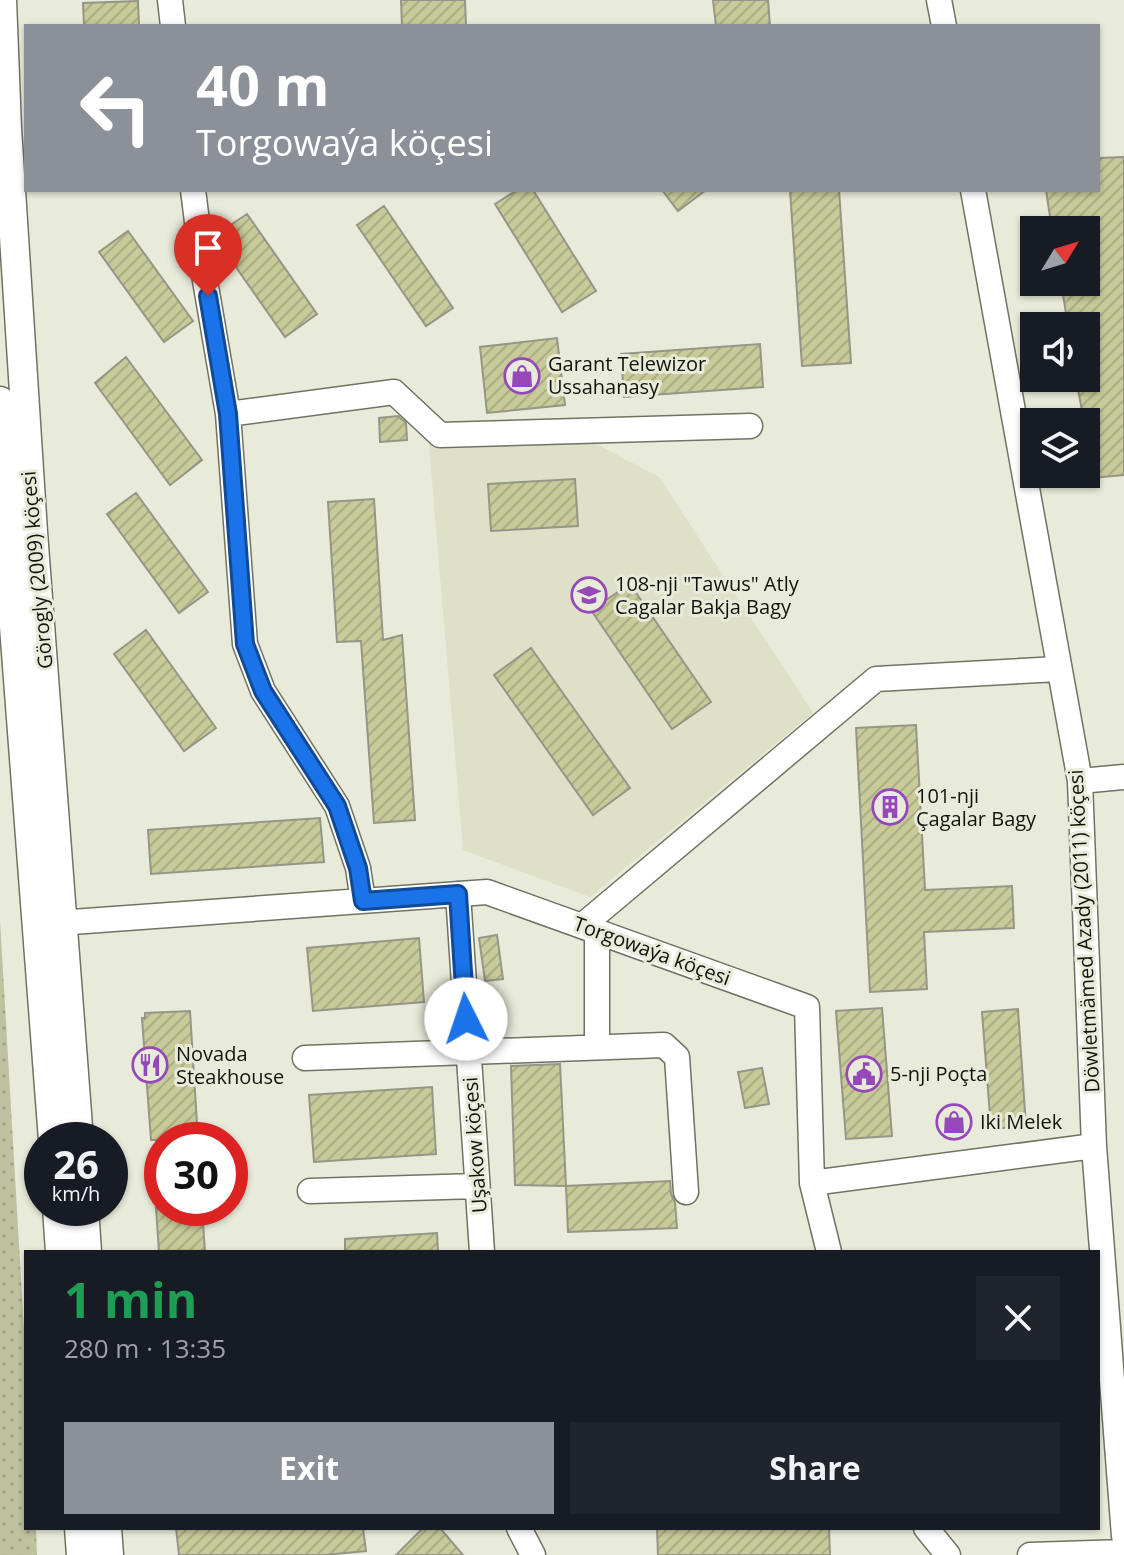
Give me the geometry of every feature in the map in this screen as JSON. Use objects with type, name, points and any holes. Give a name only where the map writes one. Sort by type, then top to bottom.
[{"type":"street","name":"Görogly (2009) köçesi","points":[[2,0],[7,128],[33,532],[50,924],[53,1122]]},
{"type":"street","points":[[170,0],[173,24]]},
{"type":"street","points":[[939,0],[944,24]]},
{"type":"street","points":[[193,192],[228,414],[245,644],[263,691],[337,806],[358,868],[363,901]]},
{"type":"street","name":"Döwletmämed Azady (2011) köçesi","points":[[973,192],[1080,781],[1094,1146],[1124,1536]]},
{"type":"street","points":[[228,414],[394,392],[440,435],[750,426]]},
{"type":"street","name":"Görogly (2009) köçesi","points":[[0,401],[7,534],[50,924],[77,1122]]},
{"type":"street","points":[[597,1047],[590,929],[876,679],[1058,669]]},
{"type":"street","points":[[1080,781],[1124,777]]},
{"type":"street","name":"Torgowaýa köçesi","points":[[50,924],[487,892],[807,1007],[812,1183]]},
{"type":"street","name":"Uşakow köçesi","points":[[458,894],[482,1250]]},
{"type":"street","points":[[305,1058],[664,1045],[677,1057],[686,1192]]},
{"type":"street","points":[[829,1250],[812,1183],[1094,1146]]},
{"type":"street","points":[[310,1191],[477,1186]]},
{"type":"street","points":[[58,1226],[60,1250]]},
{"type":"street","points":[[85,1226],[87,1250]]},
{"type":"street","points":[[79,1530],[81,1555]]},
{"type":"street","points":[[107,1530],[109,1555]]},
{"type":"street","points":[[520,1530],[533,1555]]},
{"type":"street","points":[[928,1530],[948,1555]]},
{"type":"street","points":[[1030,1555],[1124,1552]]},
{"type":"shaded area","name":"108-nji \"Tawus\" Atly Cagalar Bakja Bagy","points":[[587,439],[659,477],[813,713],[590,897],[463,850],[429,445]]},
{"type":"shaded area","points":[[0,920],[24,1330],[24,1530],[36,1530],[37,1555],[0,1555]]},
{"type":"building","points":[[401,0],[465,0],[466,24],[402,24]]},
{"type":"building","points":[[713,0],[768,0],[770,24],[716,24]]},
{"type":"building","points":[[138,1],[139,24],[84,24],[83,3]]},
{"type":"building","points":[[1124,157],[1124,475],[1100,477],[1100,408],[1081,408],[1079,392],[1100,392],[1100,312],[1066,312],[1063,296],[1100,296],[1100,216],[1050,216],[1046,192],[1100,192],[1100,158]]},
{"type":"building","points":[[514,192],[534,192],[596,291],[562,312],[495,204]]},
{"type":"building","points":[[664,192],[703,192],[678,211]]},
{"type":"building","points":[[790,192],[839,192],[851,363],[802,366]]},
{"type":"building","points":[[384,206],[453,308],[426,326],[357,225]]},
{"type":"building","points":[[247,214],[317,314],[285,337],[214,236]]},
{"type":"building","points":[[128,231],[193,321],[164,342],[99,252]]},
{"type":"building","name":"Garant Telewizor Ussahanasy","points":[[557,338],[565,405],[487,413],[480,347]]},
{"type":"building","points":[[760,344],[763,387],[624,397],[621,354]]},
{"type":"building","points":[[126,357],[202,460],[170,485],[95,383]]},
{"type":"building","points":[[398,416],[406,423],[407,440],[380,442],[379,418]]},
{"type":"building","points":[[575,479],[578,526],[491,531],[488,484]]},
{"type":"building","points":[[136,493],[208,592],[179,613],[107,514]]},
{"type":"building","points":[[374,499],[383,640],[402,635],[415,820],[374,823],[361,641],[337,642],[328,502]]},
{"type":"building","points":[[630,584],[711,702],[672,729],[591,610]]},
{"type":"building","points":[[146,630],[216,728],[184,751],[114,654]]},
{"type":"building","points":[[531,648],[630,788],[593,815],[494,675]]},
{"type":"building","name":"101-nji Çagalar Bagy","points":[[916,725],[925,890],[1012,886],[1014,928],[924,932],[927,989],[870,992],[856,728]]},
{"type":"building","points":[[320,818],[324,862],[151,874],[148,830]]},
{"type":"building","points":[[497,935],[503,979],[485,981],[479,938]]},
{"type":"building","points":[[419,938],[424,1002],[313,1011],[307,948]]},
{"type":"building","name":"5-nji Poçta","points":[[882,1008],[892,1136],[846,1139],[836,1011]]},
{"type":"building","points":[[1018,1009],[1026,1126],[991,1129],[982,1012]]},
{"type":"building","points":[[190,1011],[197,1122],[150,1122],[142,1018],[145,1018],[145,1013]]},
{"type":"building","points":[[560,1064],[566,1186],[515,1185],[511,1066]]},
{"type":"building","points":[[762,1068],[769,1104],[745,1108],[738,1072]]},
{"type":"building","points":[[432,1087],[436,1154],[314,1162],[309,1095]]},
{"type":"building","points":[[670,1181],[677,1228],[568,1232],[566,1186]]},
{"type":"building","points":[[157,1226],[203,1226],[205,1250],[159,1250]]},
{"type":"building","points":[[437,1233],[438,1250],[345,1250],[345,1239]]},
{"type":"building","points":[[176,1530],[363,1530],[366,1551],[325,1555],[179,1555]]},
{"type":"building","points":[[421,1530],[442,1530],[463,1555],[396,1555]]},
{"type":"building","points":[[657,1530],[829,1530],[830,1555],[658,1555]]},
{"type":"place","name":"Garant Telewizor Ussahanasy","points":[[522,376]]},
{"type":"place","name":"108-nji \"Tawus\" Atly Cagalar Bakja Bagy","points":[[589,595]]},
{"type":"place","name":"101-nji Çagalar Bagy","points":[[890,807]]},
{"type":"place","name":"Novada Steakhouse","points":[[150,1065]]},
{"type":"place","name":"5-nji Poçta","points":[[864,1074]]},
{"type":"place","name":"Iki Melek","points":[[954,1122]]},
{"type":"route","points":[[208,296],[228,414],[245,644],[263,691],[337,806],[358,868],[363,901],[458,894],[466,1019]]}]
